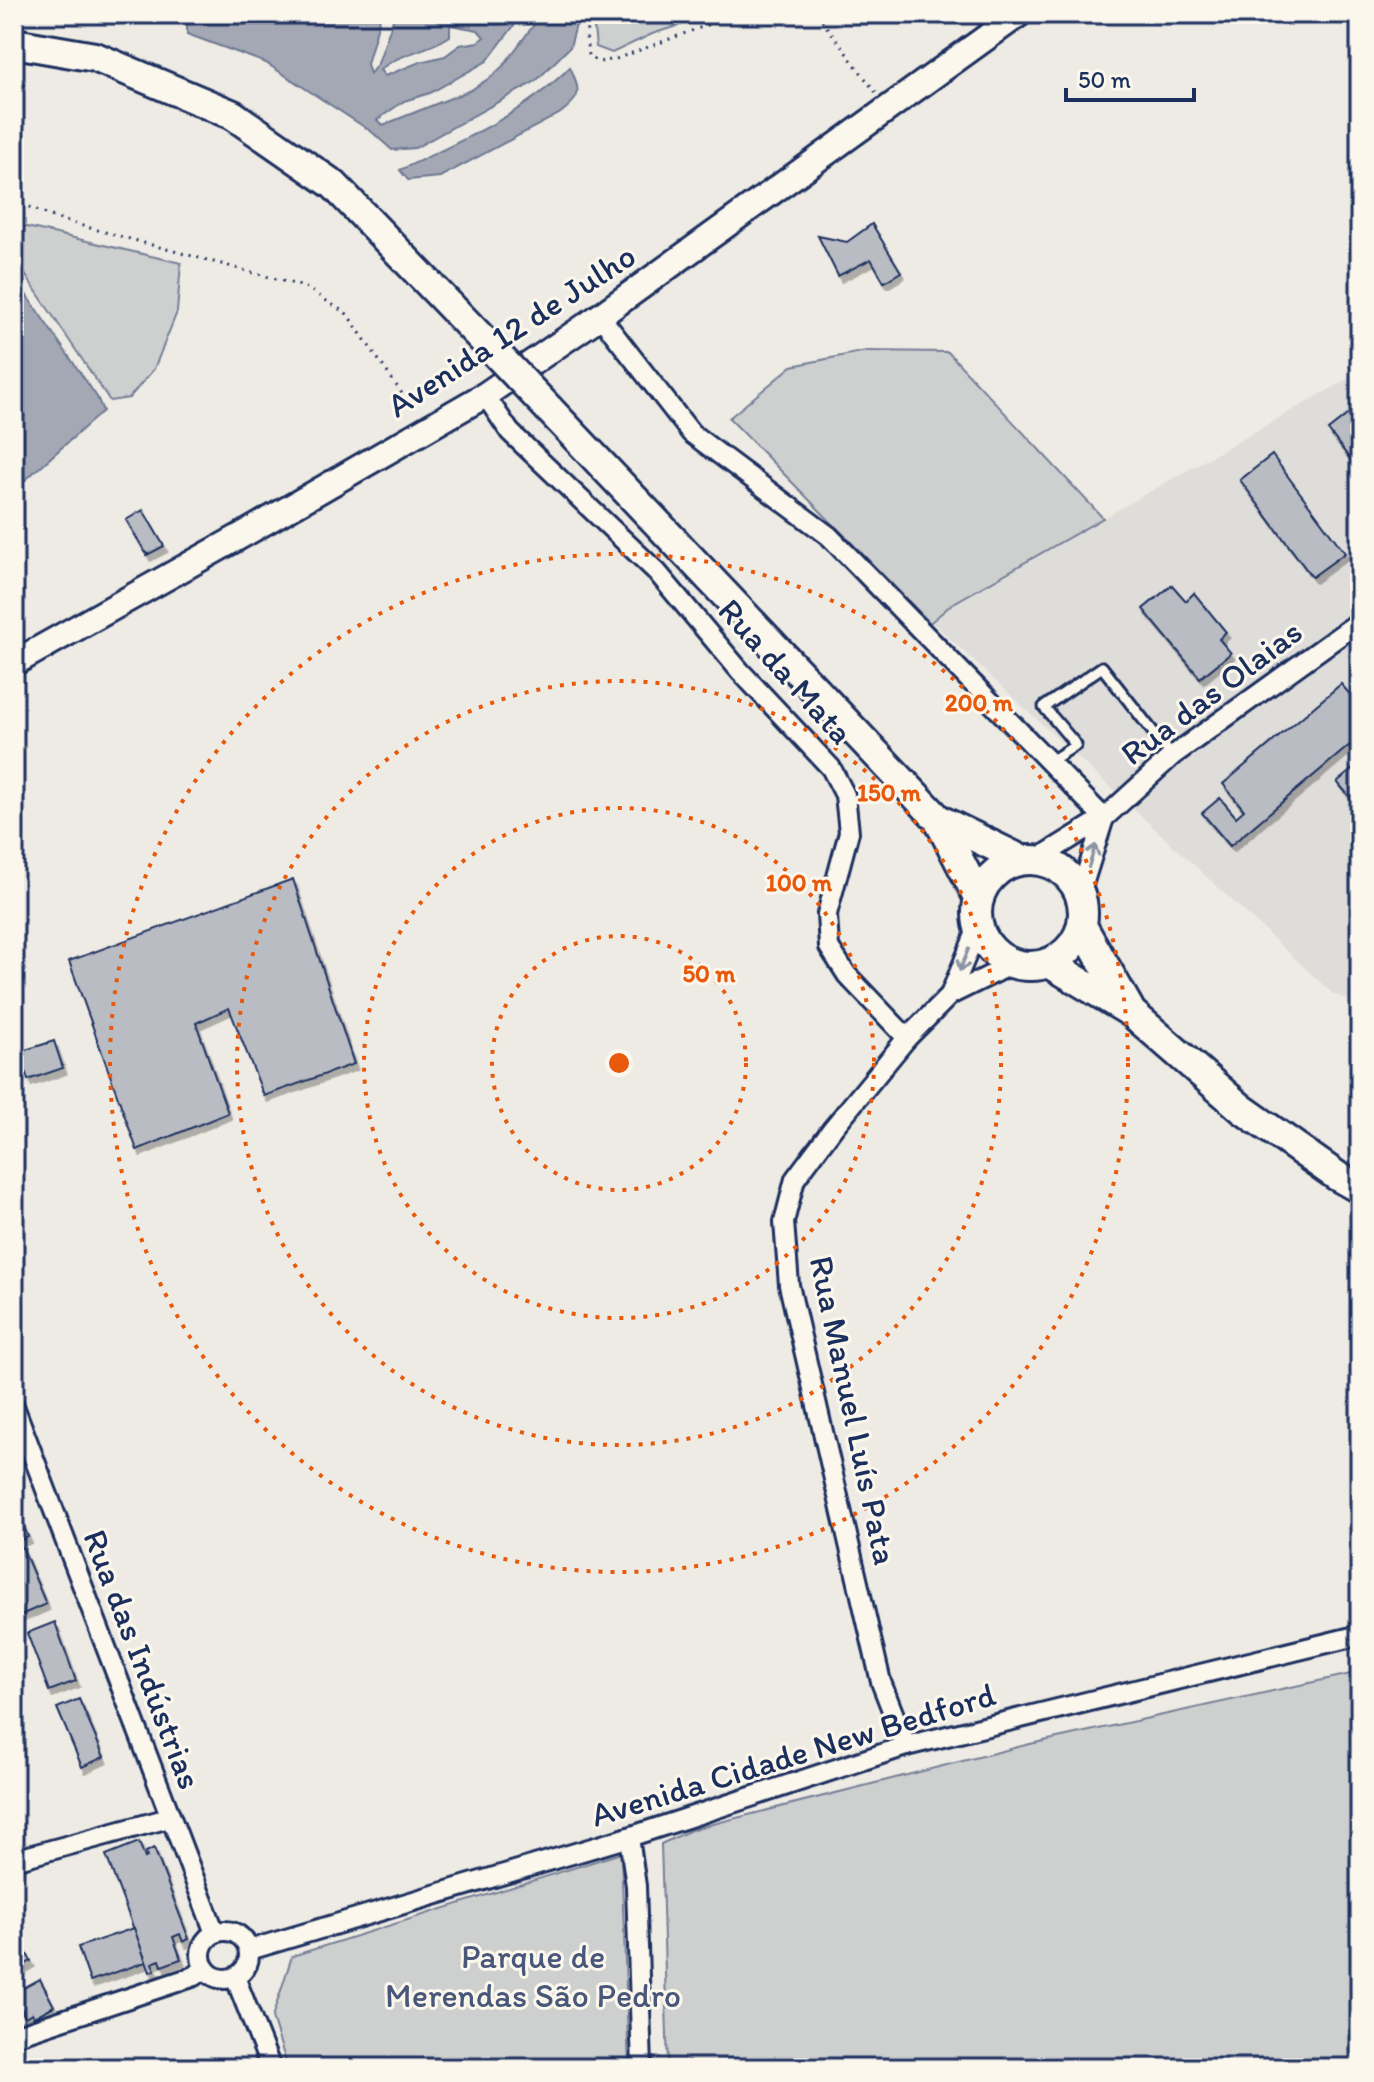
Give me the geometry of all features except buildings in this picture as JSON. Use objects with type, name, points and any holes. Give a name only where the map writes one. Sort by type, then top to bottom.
[{"type":"main road","name":"Avenida 12 de Julho","points":[[14,663],[485,395],[600,316],[1019,14]]},
{"type":"main road","points":[[14,43],[95,57],[233,115],[334,185],[938,819],[979,912],[986,941],[998,955],[1032,966],[1049,963],[1075,942],[1082,926],[1083,909],[1080,894],[1063,871],[1050,864],[1029,860],[938,819]]},
{"type":"main road","points":[[979,912],[985,885],[995,873],[1008,865],[1029,860]]},
{"type":"main road","points":[[1082,926],[1132,1013]]},
{"type":"main road","points":[[1049,963],[1132,1013],[1242,1109],[1360,1189]]},
{"type":"street","points":[[600,316],[691,433],[829,536],[1104,818],[1080,894]]},
{"type":"street","name":"Rua da Mata","points":[[485,395],[510,432],[657,572],[740,671],[831,768],[845,795],[849,832],[827,914],[829,947],[847,975],[907,1038]]},
{"type":"street","name":"Rua das Olaias","points":[[1029,860],[1104,818],[1172,756],[1360,621]]},
{"type":"street","points":[[950,995],[979,912]]},
{"type":"street","points":[[950,995],[1015,963]]},
{"type":"street","name":"Rua Manuel Luís Pata","points":[[906,1746],[881,1682],[874,1652],[789,1285],[784,1222],[795,1179],[907,1038],[950,995]]},
{"type":"street","name":"Rua das Indústrias","points":[[14,1406],[215,1933]]},
{"type":"street","name":"Avenida Cidade New Bedford","points":[[249,1950],[629,1837],[906,1746],[1360,1635]]},
{"type":"street","points":[[14,1860],[169,1818]]},
{"type":"street","points":[[629,1837],[636,1886],[642,2068]]},
{"type":"street","points":[[222,1931],[236,1933],[247,1943],[249,1950],[247,1966],[235,1977],[222,1979],[205,1968],[201,1952],[208,1938],[222,1931]]},
{"type":"street","points":[[14,2036],[195,1976],[205,1968]]},
{"type":"street","points":[[235,1977],[271,2068]]},
{"type":"lane","points":[[1049,762],[1076,745],[1044,707],[1102,667],[1172,756]]},
{"type":"path","points":[[591,14],[586,26],[586,44],[590,58],[600,62],[616,59],[737,14]]},
{"type":"path","points":[[817,14],[888,109]]},
{"type":"path","points":[[14,201],[61,220],[305,287],[316,293],[347,314],[426,429]]},
{"type":"shaded area","points":[[187,14],[381,14],[367,64],[370,74],[378,63],[395,14],[475,14],[495,25],[516,23],[487,61],[430,93],[404,101],[377,120],[383,125],[471,90],[491,77],[503,66],[542,14],[579,14],[570,47],[536,81],[415,148],[392,150],[372,132],[266,63],[187,34]],"holes":[[[450,25],[478,30],[484,37],[478,42],[460,45],[445,56],[385,76],[380,70],[450,36]]]},
{"type":"shaded area","points":[[570,67],[577,94],[559,114],[440,177],[408,180],[400,170],[511,113]]},
{"type":"shaded area","points":[[14,277],[97,397],[103,411],[14,490]]},
{"type":"shaded area","points":[[1360,372],[1360,1005],[1333,994],[933,623],[952,604]]},
{"type":"green space","points":[[600,14],[714,14],[652,34],[612,53],[596,47],[594,28]]},
{"type":"green space","points":[[14,224],[181,263],[177,312],[154,369],[129,398],[110,401],[14,258]]},
{"type":"green space","points":[[866,351],[948,352],[1103,518],[952,604],[930,623],[729,418],[792,366]]},
{"type":"green space","points":[[1360,1672],[1360,2068],[668,2068],[661,1844],[693,1829],[1030,1744]]},
{"type":"green space","name":"Parque de Merendas São Pedro","points":[[621,1853],[629,2068],[288,2068],[272,2018],[292,1956]]}]
